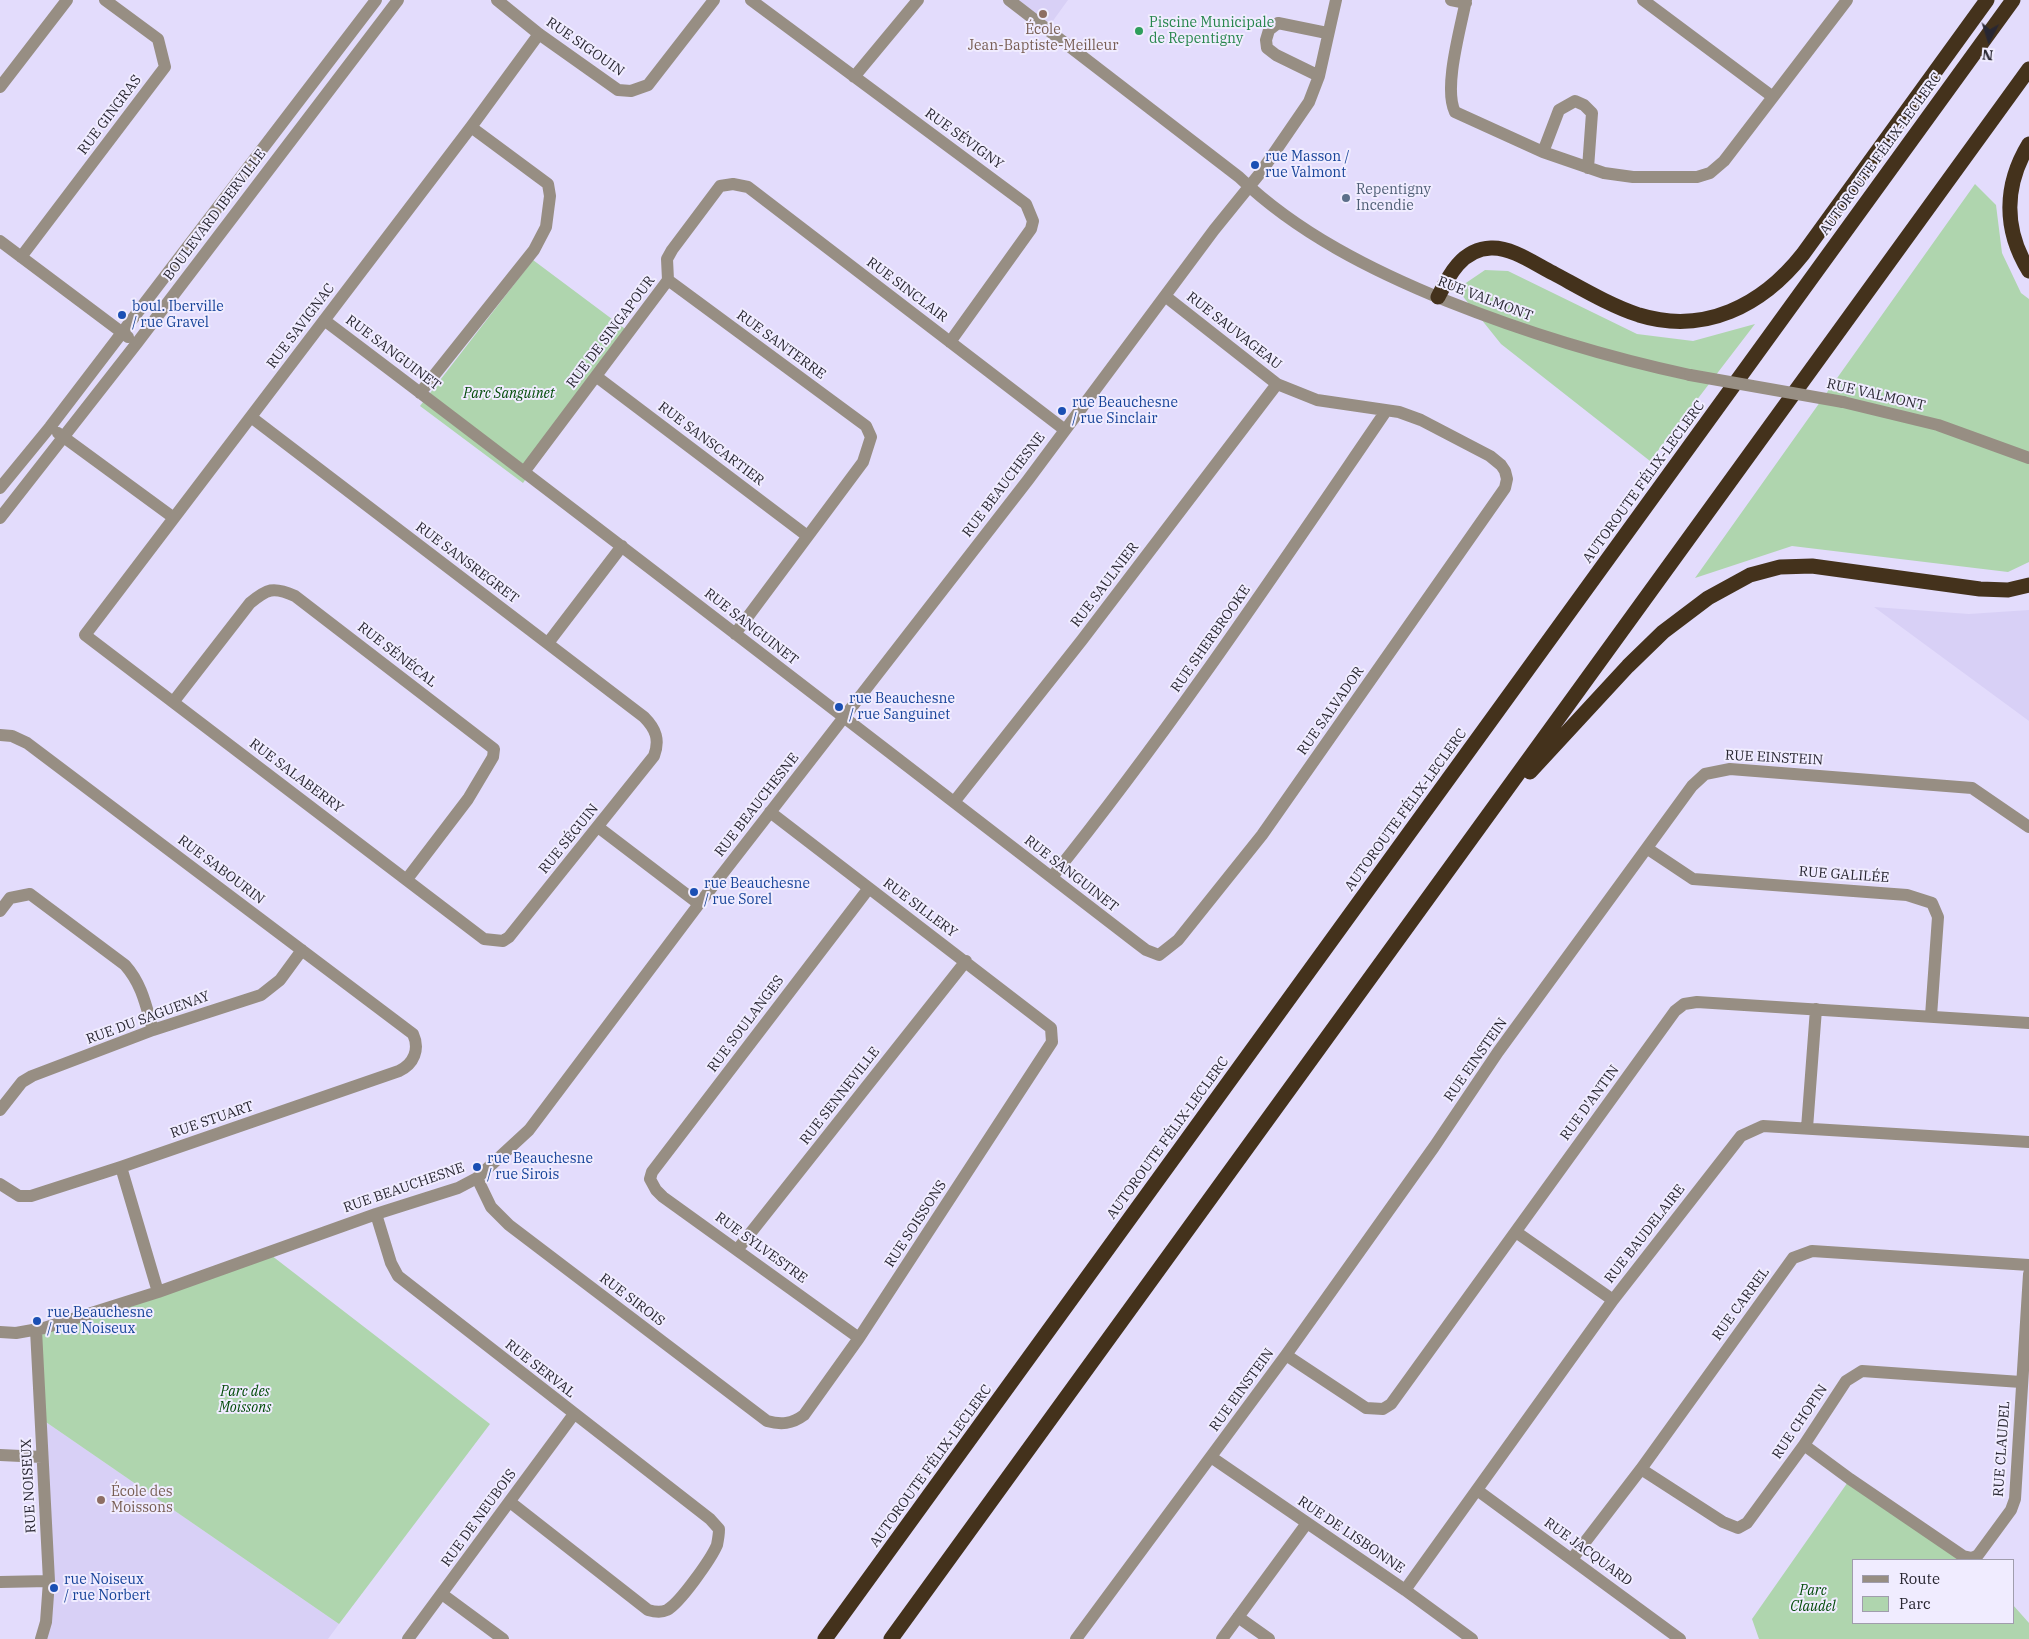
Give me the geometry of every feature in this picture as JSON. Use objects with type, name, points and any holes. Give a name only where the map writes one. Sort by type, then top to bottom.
[{"type":"highway","points":[[1438,297],[1451,273],[1463,259],[1474,252],[1490,248],[1514,253],[1619,307],[1648,317],[1671,320],[1700,319],[1730,312],[1749,303],[1781,280],[1802,254],[1987,0]]},
{"type":"highway","name":"AUTOROUTE FÉLIX-LECLERC","points":[[825,1639],[2013,0]]},
{"type":"highway","points":[[891,1639],[2029,69]]},
{"type":"highway","points":[[2029,144],[2014,176],[2009,208],[2015,243],[2029,271]]},
{"type":"highway","points":[[1489,815],[1652,642],[1698,604],[1750,575],[1780,567],[1812,566],[1980,589],[2008,590],[2029,585]]},
{"type":"street","points":[[0,87],[67,0]]},
{"type":"street","name":"RUE GINGRAS","points":[[21,257],[165,68],[158,39],[105,0]]},
{"type":"street","name":"BOULEVARD IBERVILLE","points":[[0,488],[50,427],[376,0]]},
{"type":"street","name":"BOULEVARD IBERVILLE","points":[[0,518],[137,343],[398,0]]},
{"type":"street","name":"RUE SIGOUIN","points":[[497,0],[539,34],[618,90],[631,90],[648,85],[714,0]]},
{"type":"street","name":"RUE SÉVIGNY","points":[[751,0],[1026,204],[1033,221],[1031,229],[950,342]]},
{"type":"street","points":[[854,77],[918,0]]},
{"type":"street","name":"RUE VALMONT","points":[[1009,0],[1262,198],[1339,250],[1394,278],[1438,297],[1557,342],[1618,359],[1690,375],[1843,402],[1938,425],[2029,458]]},
{"type":"street","name":"RUE BEAUCHESNE","points":[[0,1332],[36,1330],[158,1292],[376,1214],[458,1188],[477,1178],[529,1130],[699,904],[844,719],[1065,430],[1249,187],[1306,108],[1319,76],[1336,0]]},
{"type":"street","points":[[1451,0],[1466,2],[1449,88],[1451,104],[1455,112],[1542,152],[1588,168],[1633,177],[1678,179],[1697,177],[1710,173],[1724,161],[1843,1]]},
{"type":"street","points":[[1643,0],[1773,97]]},
{"type":"street","points":[[1319,76],[1276,55],[1267,48],[1268,30],[1278,23],[1328,33]]},
{"type":"street","name":"RUE SAVIGNAC","points":[[85,635],[471,127],[539,34]]},
{"type":"street","points":[[1542,152],[1559,110],[1575,101],[1584,105],[1592,113],[1588,168]]},
{"type":"street","points":[[420,393],[519,271],[546,227],[550,196],[548,184],[471,127]]},
{"type":"street","name":"RUE SINCLAIR","points":[[727,183],[748,187],[1065,430]]},
{"type":"street","name":"RUE DE SINGAPOUR","points":[[524,472],[668,280],[667,259],[672,250],[720,186],[727,183]]},
{"type":"street","points":[[0,241],[137,343]]},
{"type":"street","name":"RUE SANTERRE","points":[[668,280],[866,426],[871,437],[863,462],[806,536]]},
{"type":"street","name":"RUE SAUVAGEAU","points":[[1165,296],[1277,384],[1316,400],[1399,412],[1448,432],[1490,456],[1501,465],[1504,471]]},
{"type":"street","name":"RUE SANGUINET","points":[[324,320],[622,546],[1146,950],[1159,955]]},
{"type":"street","name":"RUE SANSCARTIER","points":[[597,377],[806,536]]},
{"type":"street","name":"RUE SAULNIER","points":[[954,802],[1082,640],[1277,384]]},
{"type":"street","name":"RUE SHERBROOKE","points":[[1052,877],[1187,701],[1386,411]]},
{"type":"street","name":"RUE SANSREGRET","points":[[251,417],[644,717],[654,726],[658,739]]},
{"type":"street","points":[[50,427],[174,518]]},
{"type":"street","name":"RUE SALVADOR","points":[[1159,955],[1178,940],[1262,835],[1505,488],[1507,479],[1504,471]]},
{"type":"street","points":[[735,634],[806,536]]},
{"type":"street","points":[[548,643],[622,546]]},
{"type":"street","name":"RUE SÉNÉCAL","points":[[174,701],[250,603],[264,592],[280,589],[295,596],[494,749],[494,757],[468,800],[407,879]]},
{"type":"street","name":"RUE SALABERRY","points":[[85,635],[489,940]]},
{"type":"street","name":"RUE SABOURIN","points":[[0,735],[12,736],[27,743],[413,1034],[416,1040]]},
{"type":"street","name":"RUE SÉGUIN","points":[[489,940],[503,941],[509,937],[654,756],[658,739]]},
{"type":"street","name":"RUE EINSTEIN","points":[[1076,1639],[1286,1355],[1434,1147],[1498,1052],[1648,849],[1692,786],[1705,774],[1730,769],[1972,788],[2029,827]]},
{"type":"street","name":"RUE SILLERY","points":[[770,812],[1052,1028]]},
{"type":"street","points":[[598,827],[699,904]]},
{"type":"street","name":"RUE GALILÉE","points":[[1648,849],[1693,879],[1907,895],[1932,903],[1938,917],[1931,1016]]},
{"type":"street","name":"RUE SOULANGES","points":[[650,1179],[652,1172],[869,888]]},
{"type":"street","points":[[0,911],[10,898],[30,894],[125,965],[137,978],[154,1030]]},
{"type":"street","name":"RUE DU SAGUENAY","points":[[0,1110],[22,1082],[32,1076],[154,1030],[269,990],[280,980],[302,950]]},
{"type":"street","name":"RUE SENNEVILLE","points":[[737,1250],[966,961]]},
{"type":"street","name":"RUE D'ANTIN","points":[[1286,1355],[1366,1408],[1383,1408],[1391,1404],[1675,1011],[1684,1004],[1697,1002],[2029,1023]]},
{"type":"street","points":[[1807,1128],[1816,1009]]},
{"type":"street","name":"RUE SOISSONS","points":[[787,1424],[796,1422],[804,1415],[859,1338],[1036,1070],[1052,1042],[1052,1028]]},
{"type":"street","name":"RUE STUART","points":[[0,1184],[19,1196],[31,1196],[121,1168],[409,1066],[416,1051],[416,1040]]},
{"type":"street","name":"RUE BAUDELAIRE","points":[[1406,1590],[1613,1300],[1741,1136],[1763,1126],[2029,1142]]},
{"type":"street","points":[[121,1168],[158,1292]]},
{"type":"street","name":"RUE SIROIS","points":[[477,1178],[491,1207],[515,1230],[766,1421],[787,1424]]},
{"type":"street","name":"RUE SYLVESTRE","points":[[650,1179],[656,1190],[663,1197],[859,1338]]},
{"type":"street","name":"RUE SERVAL","points":[[376,1214],[391,1263],[398,1276],[716,1525],[718,1537],[709,1558],[669,1610],[655,1612],[648,1610],[510,1502]]},
{"type":"street","points":[[1516,1232],[1613,1300]]},
{"type":"street","name":"RUE CARREL","points":[[1572,1559],[1641,1469],[1794,1258],[1812,1251],[2029,1265]]},
{"type":"street","name":"RUE CLAUDEL","points":[[1804,1445],[1850,1479],[1963,1556],[1972,1558],[1978,1555],[2012,1510],[2015,1499],[2029,1274]]},
{"type":"street","name":"RUE NOISEUX","points":[[36,1330],[49,1581],[46,1622],[41,1639]]},
{"type":"street","name":"RUE CHOPIN","points":[[1641,1469],[1723,1522],[1738,1528],[1747,1523],[1804,1445],[1846,1381],[1862,1371],[2021,1382]]},
{"type":"street","name":"RUE DE NEUBOIS","points":[[408,1639],[574,1414]]},
{"type":"street","points":[[0,1455],[42,1457]]},
{"type":"street","name":"RUE DE LISBONNE","points":[[1211,1458],[1406,1590],[1472,1639]]},
{"type":"street","name":"RUE JACQUARD","points":[[1477,1490],[1680,1639]]},
{"type":"street","points":[[1222,1639],[1307,1523]]},
{"type":"street","points":[[0,1582],[49,1581]]},
{"type":"street","points":[[442,1594],[503,1639]]},
{"type":"street","points":[[1238,1617],[1269,1639]]},
{"type":"shaded area","name":"École Jean-Baptiste-Meilleur","points":[[1009,0],[1068,0],[1047,29]]},
{"type":"shaded area","points":[[1874,607],[1969,614],[2029,610],[2029,721]]},
{"type":"shaded area","name":"École des Moissons","points":[[40,1418],[339,1624],[328,1639],[41,1639],[46,1622]]},
{"type":"green space","points":[[1975,184],[1996,205],[2002,253],[2021,293],[2029,299],[2029,562],[2008,572],[1792,546],[1695,578]]},
{"type":"green space","name":"Parc Sanguinet","points":[[533,260],[632,334],[523,483],[420,406]]},
{"type":"green space","points":[[1485,270],[1508,271],[1637,334],[1693,341],[1755,324],[1650,461],[1501,344],[1457,289]]},
{"type":"green space","name":"Parc des Moissons","points":[[267,1252],[490,1424],[339,1624],[40,1418],[36,1330]]},
{"type":"green space","name":"Parc Claudel","points":[[1850,1479],[1972,1559],[1852,1559],[1852,1624],[2014,1624],[2014,1606],[2029,1623],[2029,1639],[1759,1639],[1752,1619]]},
{"type":"place","name":"École Jean-Baptiste-Meilleur","points":[[1043,14]]},
{"type":"place","name":"Piscine Municipale de Repentigny","points":[[1139,31]]},
{"type":"place","name":"rue Masson / rue Valmont","points":[[1255,165]]},
{"type":"place","name":"Repentigny Incendie","points":[[1346,198]]},
{"type":"place","name":"boul. Iberville / rue Gravel","points":[[122,315]]},
{"type":"place","name":"rue Beauchesne / rue Sinclair","points":[[1062,411]]},
{"type":"place","name":"rue Beauchesne / rue Sanguinet","points":[[839,707]]},
{"type":"place","name":"rue Beauchesne / rue Sorel","points":[[694,892]]},
{"type":"place","name":"rue Beauchesne / rue Sirois","points":[[477,1167]]},
{"type":"place","name":"rue Beauchesne / rue Noiseux","points":[[37,1321]]},
{"type":"place","name":"École des Moissons","points":[[101,1500]]},
{"type":"place","name":"rue Noiseux / rue Norbert","points":[[54,1588]]}]
